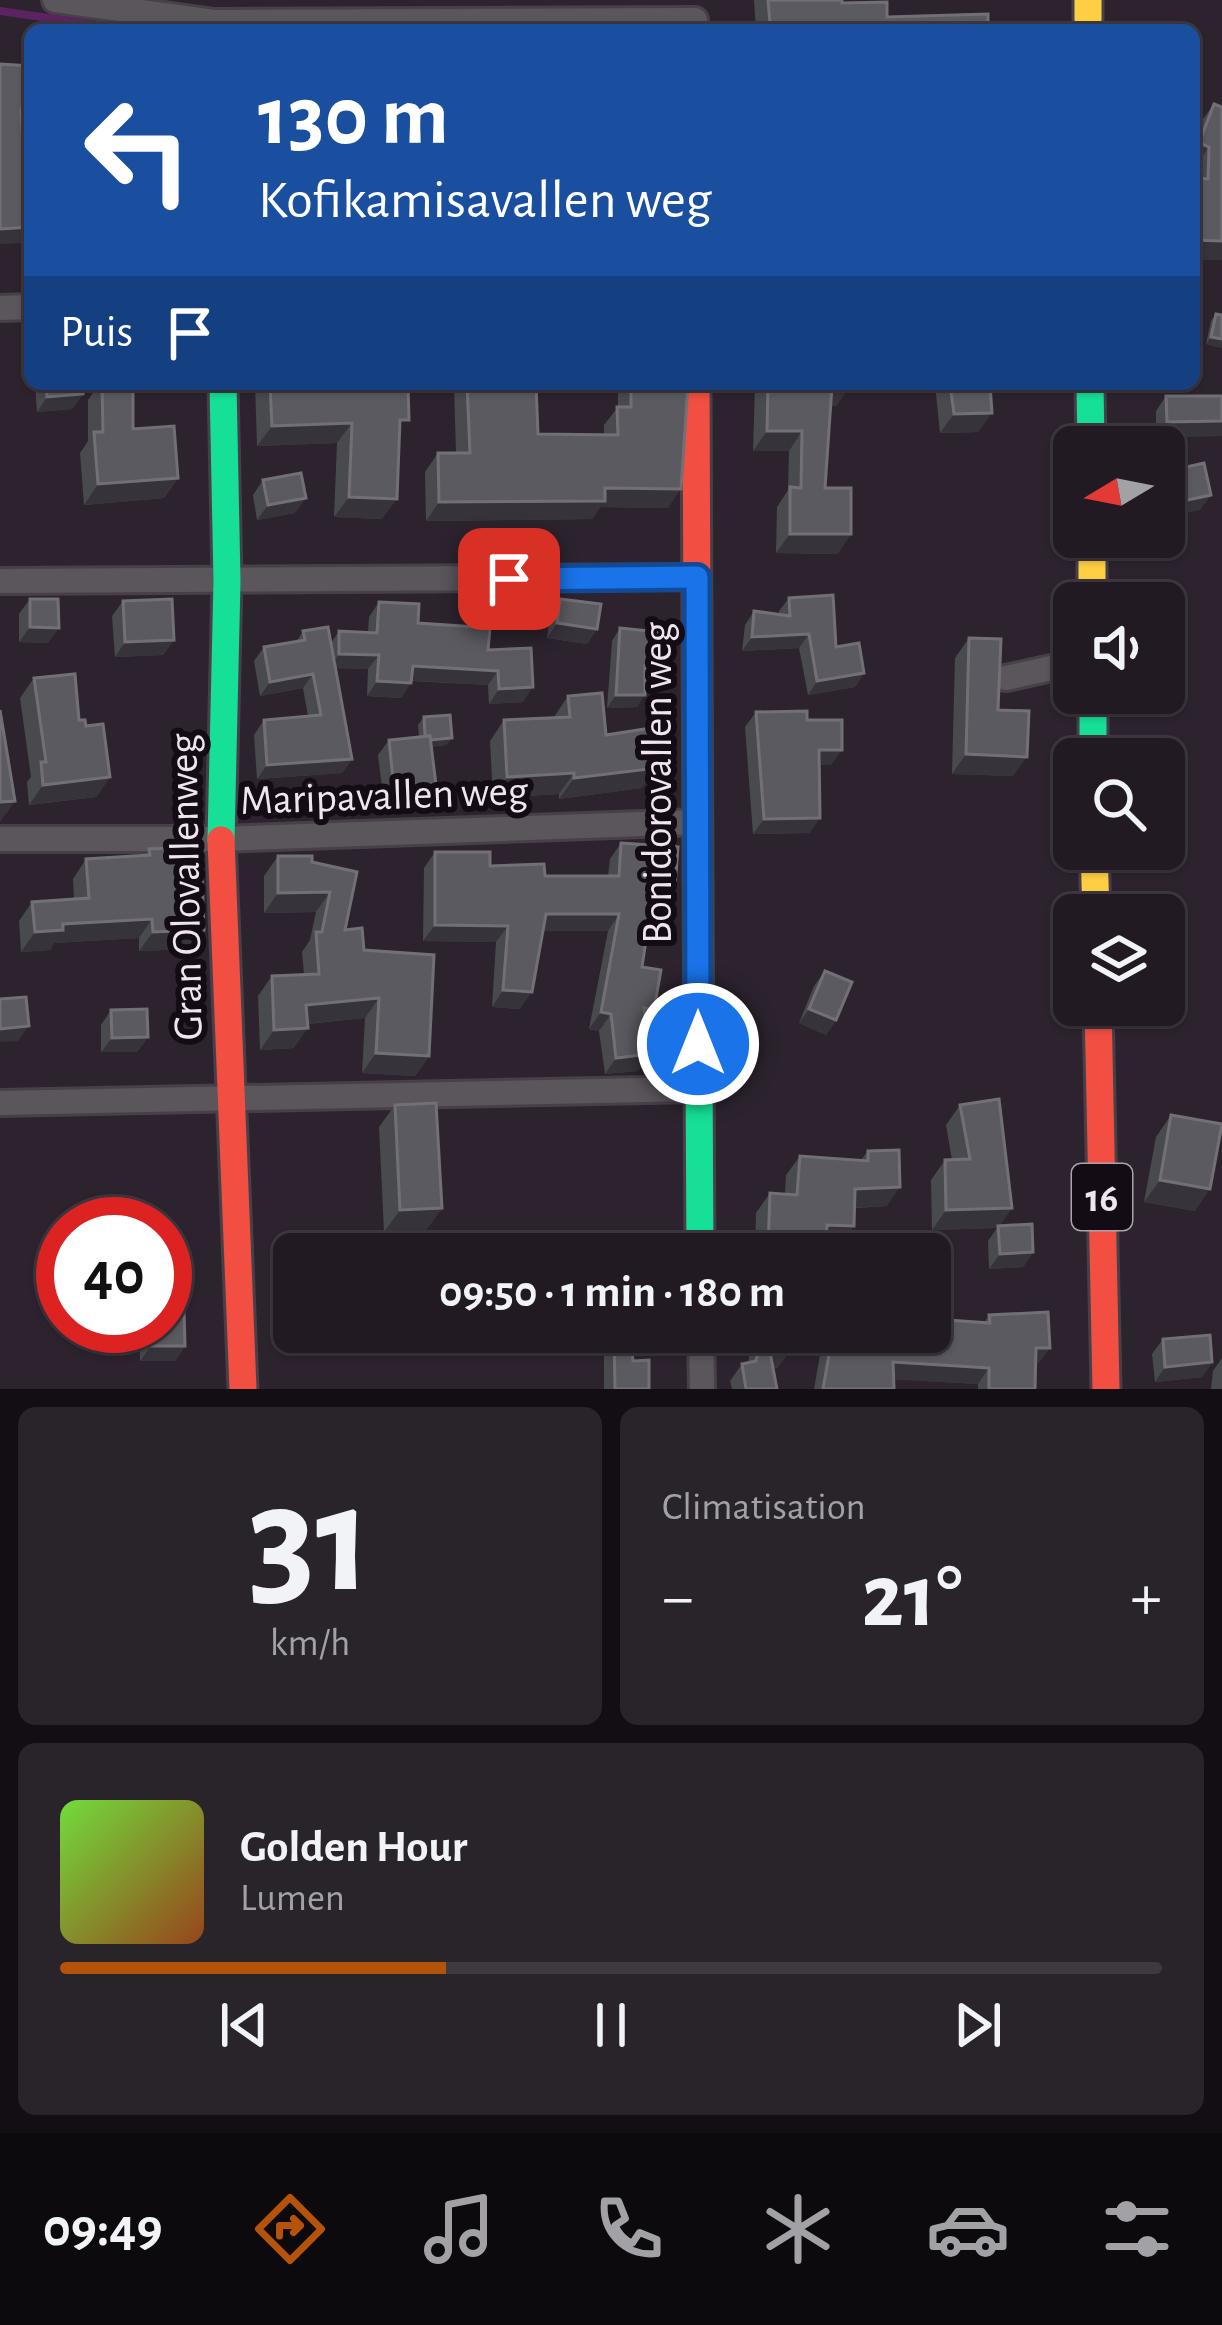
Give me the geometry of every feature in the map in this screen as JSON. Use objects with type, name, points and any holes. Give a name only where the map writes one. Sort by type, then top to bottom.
[{"type":"street","points":[[55,0],[214,17],[695,17]]},
{"type":"street","name":"Gran Olovallenweg","points":[[223,390],[227,581],[221,839],[243,1389]]},
{"type":"street","name":"Bonidorovallen weg","points":[[696,390],[700,1233]]},
{"type":"street","points":[[1090,390],[1091,426]]},
{"type":"street","points":[[0,581],[697,577]]},
{"type":"street","points":[[1006,678],[1053,668]]},
{"type":"street","name":"Maripavallen weg","points":[[0,839],[221,839],[699,822]]},
{"type":"street","name":"16","points":[[1097,1026],[1106,1389]]},
{"type":"street","points":[[0,1103],[230,1102],[698,1089]]},
{"type":"street","points":[[701,1353],[702,1389]]},
{"type":"building","points":[[768,0],[887,2],[887,17],[988,14],[988,24],[761,24],[770,23]]},
{"type":"building","points":[[0,64],[24,66],[24,227],[0,229]]},
{"type":"building","points":[[1214,104],[1222,107],[1222,241],[1200,240],[1200,178],[1208,179],[1209,147],[1200,140]]},
{"type":"building","points":[[1216,314],[1222,315],[1222,339],[1211,337]]},
{"type":"building","points":[[46,390],[83,390],[83,394],[47,397]]},
{"type":"building","points":[[102,390],[133,390],[133,429],[174,426],[178,478],[98,484],[94,432],[103,432]]},
{"type":"building","points":[[270,390],[408,390],[409,420],[400,420],[397,499],[349,497],[352,423],[272,426]]},
{"type":"building","points":[[467,390],[536,390],[538,434],[618,435],[617,407],[631,407],[631,390],[688,390],[681,489],[605,488],[605,501],[439,502],[438,453],[470,453]]},
{"type":"building","points":[[768,390],[832,390],[825,488],[851,488],[851,534],[790,534],[790,487],[801,488],[802,431],[767,431]]},
{"type":"building","points":[[951,390],[990,390],[992,413],[954,414]]},
{"type":"building","points":[[1166,396],[1222,396],[1222,421],[1167,422]]},
{"type":"building","points":[[1204,463],[1211,495],[1185,501],[1185,467]]},
{"type":"building","points":[[301,473],[306,498],[268,505],[263,480]]},
{"type":"building","points":[[833,595],[836,647],[859,643],[864,673],[817,681],[809,634],[752,637],[754,611],[790,616],[789,598]]},
{"type":"building","points":[[30,599],[58,599],[59,628],[30,627]]},
{"type":"building","points":[[172,599],[174,640],[125,642],[123,601]]},
{"type":"building","points":[[560,599],[601,604],[597,629],[557,623]]},
{"type":"building","points":[[379,602],[419,604],[418,623],[490,628],[488,650],[531,648],[533,687],[499,689],[498,671],[413,666],[411,683],[377,681],[379,655],[339,654],[339,631],[377,633]]},
{"type":"building","points":[[328,627],[352,759],[267,765],[264,720],[321,715],[313,674],[270,682],[264,647],[305,640],[303,631]]},
{"type":"building","points":[[620,628],[659,632],[656,667],[645,666],[645,695],[616,695]]},
{"type":"building","points":[[969,638],[1001,639],[998,710],[1029,711],[1027,757],[966,754]]},
{"type":"building","points":[[75,674],[79,720],[85,720],[86,726],[103,724],[110,777],[43,785],[41,762],[46,762],[34,678]]},
{"type":"building","points":[[602,693],[606,735],[651,728],[657,768],[574,778],[574,773],[507,777],[504,720],[570,717],[568,696]]},
{"type":"building","points":[[0,710],[15,801],[0,802]]},
{"type":"building","points":[[807,711],[807,720],[842,720],[842,750],[819,750],[820,818],[764,819],[756,712]]},
{"type":"building","points":[[450,715],[452,738],[425,736],[424,717]]},
{"type":"building","points":[[430,736],[436,785],[394,789],[389,740]]},
{"type":"building","points":[[621,843],[678,847],[675,887],[654,886],[642,967],[661,970],[654,1010],[644,1008],[650,1054],[616,1058],[611,1014],[601,1012],[619,914],[546,914],[532,992],[503,990],[508,926],[435,925],[435,852],[490,852],[490,866],[544,864],[545,876],[619,876]]},
{"type":"building","points":[[201,847],[204,930],[153,932],[152,919],[63,924],[63,930],[35,932],[32,902],[89,898],[86,859]]},
{"type":"building","points":[[278,856],[312,856],[312,862],[357,872],[345,930],[362,928],[364,950],[434,955],[429,1056],[376,1053],[379,998],[306,1005],[308,1028],[274,1030],[272,976],[319,974],[316,932],[322,932],[330,892],[278,893]]},
{"type":"building","points":[[825,971],[852,982],[836,1020],[809,1009]]},
{"type":"building","points":[[26,997],[29,1026],[0,1029],[0,999]]},
{"type":"building","points":[[147,1009],[148,1037],[112,1038],[111,1010]]},
{"type":"building","points":[[999,1099],[1012,1208],[946,1210],[945,1160],[970,1159],[960,1105]]},
{"type":"building","points":[[436,1103],[442,1208],[400,1210],[395,1105]]},
{"type":"building","points":[[1171,1115],[1222,1124],[1210,1189],[1160,1180]]},
{"type":"building","points":[[899,1150],[900,1187],[855,1189],[854,1226],[827,1225],[826,1233],[769,1233],[770,1193],[797,1195],[800,1156],[868,1161],[868,1151]]},
{"type":"building","points":[[1032,1224],[1033,1252],[1000,1254],[998,1226]]},
{"type":"building","points":[[1048,1312],[1050,1348],[1036,1348],[1035,1389],[989,1389],[989,1368],[893,1362],[894,1389],[823,1389],[829,1353],[951,1353],[951,1320],[990,1323],[989,1315]]},
{"type":"building","points":[[1210,1335],[1212,1362],[1165,1367],[1163,1339]]},
{"type":"building","points":[[614,1353],[632,1353],[633,1361],[649,1360],[649,1389],[615,1389]]},
{"type":"building","points":[[758,1353],[770,1353],[777,1389],[746,1389],[742,1364],[756,1361]]},
{"type":"waterway","points":[[0,11],[90,24]]},
{"type":"traffic: fast","points":[[221,840],[227,581],[223,390]]},
{"type":"traffic: fast","points":[[1090,390],[1091,426]]},
{"type":"traffic: fast","points":[[1093,714],[1093,738]]},
{"type":"traffic: fast","points":[[698,881],[700,1233]]},
{"type":"traffic: slow","points":[[1088,0],[1088,24]]},
{"type":"traffic: slow","points":[[1092,558],[1092,582]]},
{"type":"traffic: slow","points":[[1095,870],[1095,894]]},
{"type":"traffic: jam","points":[[696,390],[698,881]]},
{"type":"traffic: jam","points":[[221,840],[243,1389]]},
{"type":"traffic: jam","points":[[1098,1026],[1106,1389]]},
{"type":"route","points":[[509,579],[697,577],[698,1044]]}]
